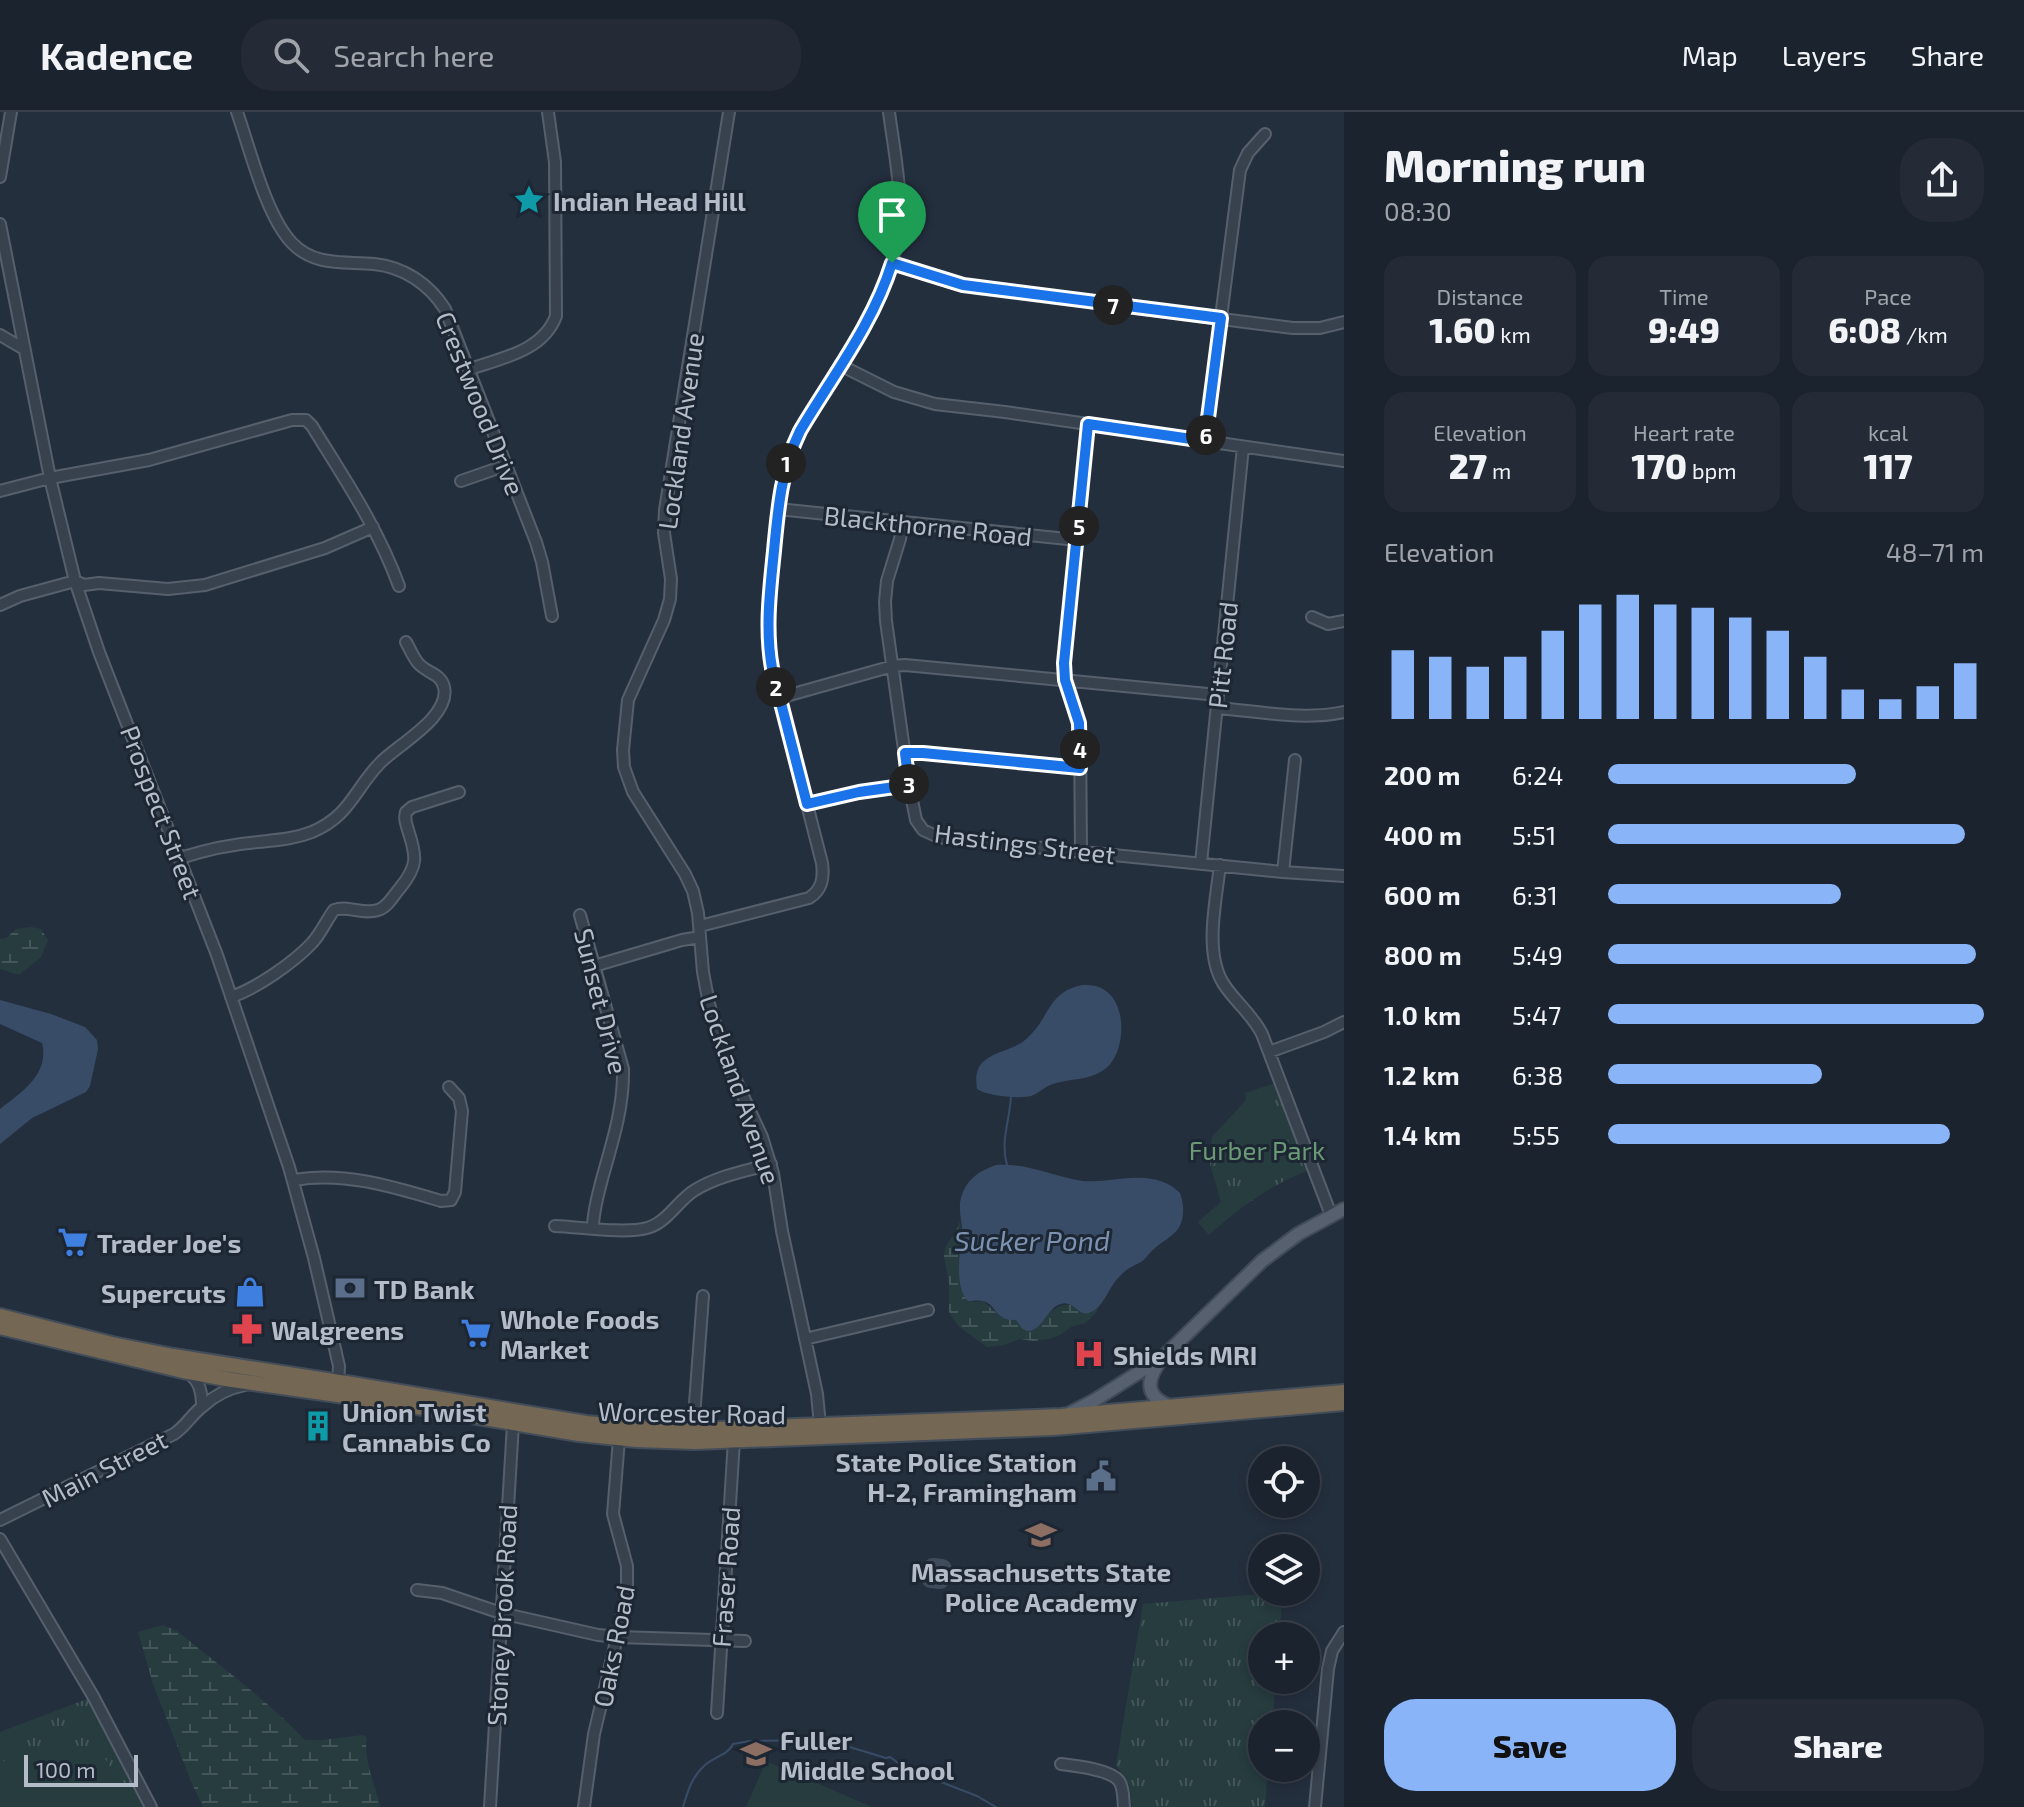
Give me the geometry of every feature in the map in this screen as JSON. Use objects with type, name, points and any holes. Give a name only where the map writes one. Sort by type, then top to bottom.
[{"type":"highway","name":"Worcester Road","points":[[0,1316],[112,1344],[513,1424],[619,1439],[685,1442],[1053,1428],[1344,1403]]},
{"type":"highway","name":"Worcester Road","points":[[0,1327],[183,1371],[254,1383],[338,1389],[606,1426],[650,1429],[1061,1416],[1344,1392]]},
{"type":"main road","points":[[1172,1407],[1157,1399],[1151,1390],[1152,1372],[1163,1357],[1255,1266],[1287,1241],[1344,1209]]},
{"type":"main road","points":[[1061,1416],[1085,1406],[1163,1357]]},
{"type":"street","points":[[0,177],[11,112]]},
{"type":"street","name":"Crestwood Drive","points":[[237,112],[273,214],[291,242],[318,259],[379,265],[406,273],[435,294],[445,309],[540,552],[552,616]]},
{"type":"street","points":[[470,369],[537,342],[556,316],[555,171],[548,112]]},
{"type":"street","name":"Lockland Avenue","points":[[729,112],[665,510],[670,599],[664,620],[628,700],[624,767],[629,783],[693,891],[704,984],[719,1039],[771,1164],[817,1394],[820,1425]]},
{"type":"street","points":[[594,966],[801,901],[819,890],[823,871],[770,657],[768,623],[778,509],[790,452],[874,310],[892,263],[898,239],[900,199],[889,112]]},
{"type":"street","points":[[1205,441],[1240,170],[1248,153],[1265,134]]},
{"type":"street","name":"Prospect Street","points":[[0,224],[50,478],[75,581],[94,639],[231,997],[294,1180],[339,1366],[338,1389]]},
{"type":"street","points":[[892,263],[963,285],[1302,328],[1320,328],[1344,322]]},
{"type":"street","points":[[0,335],[24,349]]},
{"type":"street","points":[[840,365],[884,388],[924,402],[1344,461]]},
{"type":"street","points":[[0,491],[50,478],[136,463],[292,420],[306,420],[373,527],[399,586]]},
{"type":"street","points":[[1081,851],[1079,723],[1065,680],[1064,663],[1088,424]]},
{"type":"street","name":"Pitt Road","points":[[1201,863],[1243,447]]},
{"type":"street","points":[[461,481],[507,465]]},
{"type":"street","name":"Blackthorne Road","points":[[778,509],[1077,540]]},
{"type":"street","name":"Hastings Street","points":[[903,522],[886,592],[885,612],[909,785],[916,820],[923,830],[944,838],[1344,876]]},
{"type":"street","points":[[0,605],[75,581],[84,585],[99,583],[158,589],[195,587],[325,548],[373,527]]},
{"type":"street","points":[[1312,617],[1328,624],[1344,621]]},
{"type":"street","points":[[180,858],[206,850],[305,835],[345,809],[379,764],[421,730],[443,703],[445,691],[442,680],[418,663],[406,642]]},
{"type":"street","points":[[779,698],[893,666],[912,665],[1218,695]]},
{"type":"street","points":[[1217,708],[1310,716],[1344,712]]},
{"type":"street","points":[[905,753],[1080,768]]},
{"type":"street","points":[[1283,872],[1295,760]]},
{"type":"street","points":[[807,804],[909,785]]},
{"type":"street","points":[[231,997],[253,987],[297,956],[318,935],[334,910],[373,911],[388,904],[410,877],[414,866],[415,851],[405,820],[406,812],[417,805],[459,792]]},
{"type":"street","points":[[1220,865],[1213,943],[1215,961],[1224,984],[1257,1025],[1331,1215]]},
{"type":"street","name":"Sunset Drive","points":[[580,915],[623,1069],[619,1118],[595,1205],[593,1228]]},
{"type":"street","points":[[1269,1052],[1344,1022]]},
{"type":"street","points":[[294,1180],[315,1178],[371,1182],[441,1201],[451,1200],[455,1192],[462,1111],[459,1098],[449,1087]]},
{"type":"street","points":[[555,1226],[623,1230],[650,1227],[703,1185],[771,1164]]},
{"type":"street","points":[[693,1430],[703,1296]]},
{"type":"street","points":[[805,1339],[928,1310]]},
{"type":"street","points":[[183,1371],[197,1381],[202,1407]]},
{"type":"street","name":"Main Street","points":[[0,1520],[174,1434],[202,1407],[231,1389],[254,1383]]},
{"type":"street","name":"Stoney Brook Road","points":[[490,1807],[513,1424]]},
{"type":"street","name":"Oaks Road","points":[[584,1807],[592,1746],[628,1581],[625,1555],[613,1514],[619,1439]]},
{"type":"street","name":"Fraser Road","points":[[717,1713],[734,1440]]},
{"type":"street","points":[[0,1539],[93,1696],[151,1807]]},
{"type":"street","points":[[417,1590],[442,1593],[501,1613],[598,1635],[745,1641]]},
{"type":"street","points":[[1315,1807],[1329,1660],[1344,1632]]},
{"type":"street","points":[[1061,1764],[1117,1778],[1122,1787],[1124,1807]]},
{"type":"green space","points":[[16,929],[41,929],[48,940],[41,957],[19,975],[0,969],[0,939]]},
{"type":"green space","name":"Furber Park","points":[[1276,1083],[1309,1170],[1256,1198],[1209,1235],[1198,1222],[1221,1202],[1210,1164],[1212,1137],[1246,1100],[1245,1093]]},
{"type":"green space","points":[[1274,1107],[1294,1158],[1236,1178],[1231,1151],[1233,1130],[1247,1115]]},
{"type":"green space","points":[[960,1221],[962,1234],[959,1245],[973,1302],[983,1301],[1001,1317],[1016,1319],[1033,1330],[1060,1306],[1073,1305],[1082,1313],[1091,1312],[1099,1306],[1096,1313],[1085,1323],[1049,1339],[1020,1339],[987,1347],[958,1326],[949,1312],[945,1248]]},
{"type":"green space","points":[[1248,1595],[1248,1606],[1282,1606],[1280,1622],[1248,1622],[1248,1694],[1275,1694],[1273,1710],[1248,1710],[1248,1782],[1267,1782],[1265,1807],[1132,1807],[1129,1785],[1116,1765],[1143,1604]]},
{"type":"green space","points":[[163,1625],[177,1631],[242,1683],[305,1740],[363,1735],[367,1738],[368,1764],[381,1807],[203,1807],[153,1684],[138,1632]]},
{"type":"green space","points":[[87,1699],[144,1807],[0,1807],[0,1732]]},
{"type":"green space","points":[[56,1743],[100,1749],[123,1792],[114,1807],[0,1807],[0,1763]]},
{"type":"green space","points":[[766,1761],[872,1807],[746,1807]]},
{"type":"water","points":[[1082,985],[1097,986],[1110,994],[1120,1014],[1121,1039],[1112,1061],[1105,1069],[1050,1085],[1026,1097],[996,1095],[977,1089],[976,1079],[981,1064],[1025,1040],[1055,1000]]},
{"type":"water","points":[[0,1000],[85,1027],[97,1040],[98,1049],[86,1092],[32,1118],[0,1144],[0,1109],[32,1082],[42,1064],[43,1054],[42,1043],[0,1024]]},
{"type":"water","name":"Sucker Pond","points":[[996,1165],[1020,1166],[1083,1181],[1135,1178],[1160,1181],[1180,1193],[1182,1221],[1173,1235],[1143,1261],[1122,1274],[1094,1310],[1085,1313],[1067,1303],[1062,1304],[1056,1306],[1037,1327],[1028,1331],[1016,1320],[1003,1318],[987,1302],[968,1301],[961,1287],[961,1198],[972,1178]]},
{"type":"waterway","points":[[1007,1165],[1005,1139],[1011,1096]]},
{"type":"waterway","points":[[683,1807],[699,1771],[733,1744],[821,1740],[890,1757],[905,1768],[977,1796],[996,1807]]},
{"type":"taxiway","points":[[933,1568],[942,1569],[940,1579],[931,1578],[933,1568]]},
{"type":"place","name":"Indian Head Hill","points":[[529,200]]},
{"type":"place","name":"Trader Joe's","points":[[73,1242]]},
{"type":"place","name":"TD Bank","points":[[350,1288]]},
{"type":"place","name":"Supercuts","points":[[250,1292]]},
{"type":"place","name":"Walgreens","points":[[247,1329]]},
{"type":"place","name":"Whole Foods Market","points":[[476,1333]]},
{"type":"place","name":"Shields MRI","points":[[1089,1354]]},
{"type":"place","name":"Union Twist Cannabis Co","points":[[318,1426]]},
{"type":"place","name":"State Police Station H-2, Framingham","points":[[1101,1476]]},
{"type":"place","name":"Massachusetts State Police Academy","points":[[1041,1535]]},
{"type":"place","name":"Fuller Middle School","points":[[756,1754]]},
{"type":"route","points":[[892,263],[963,285],[1221,318],[1205,441],[1088,424],[1064,663],[1065,680],[1079,723],[1080,768],[905,753],[909,785],[807,804],[769,648],[768,609],[782,482],[790,452],[800,431],[874,310],[892,263]]}]
